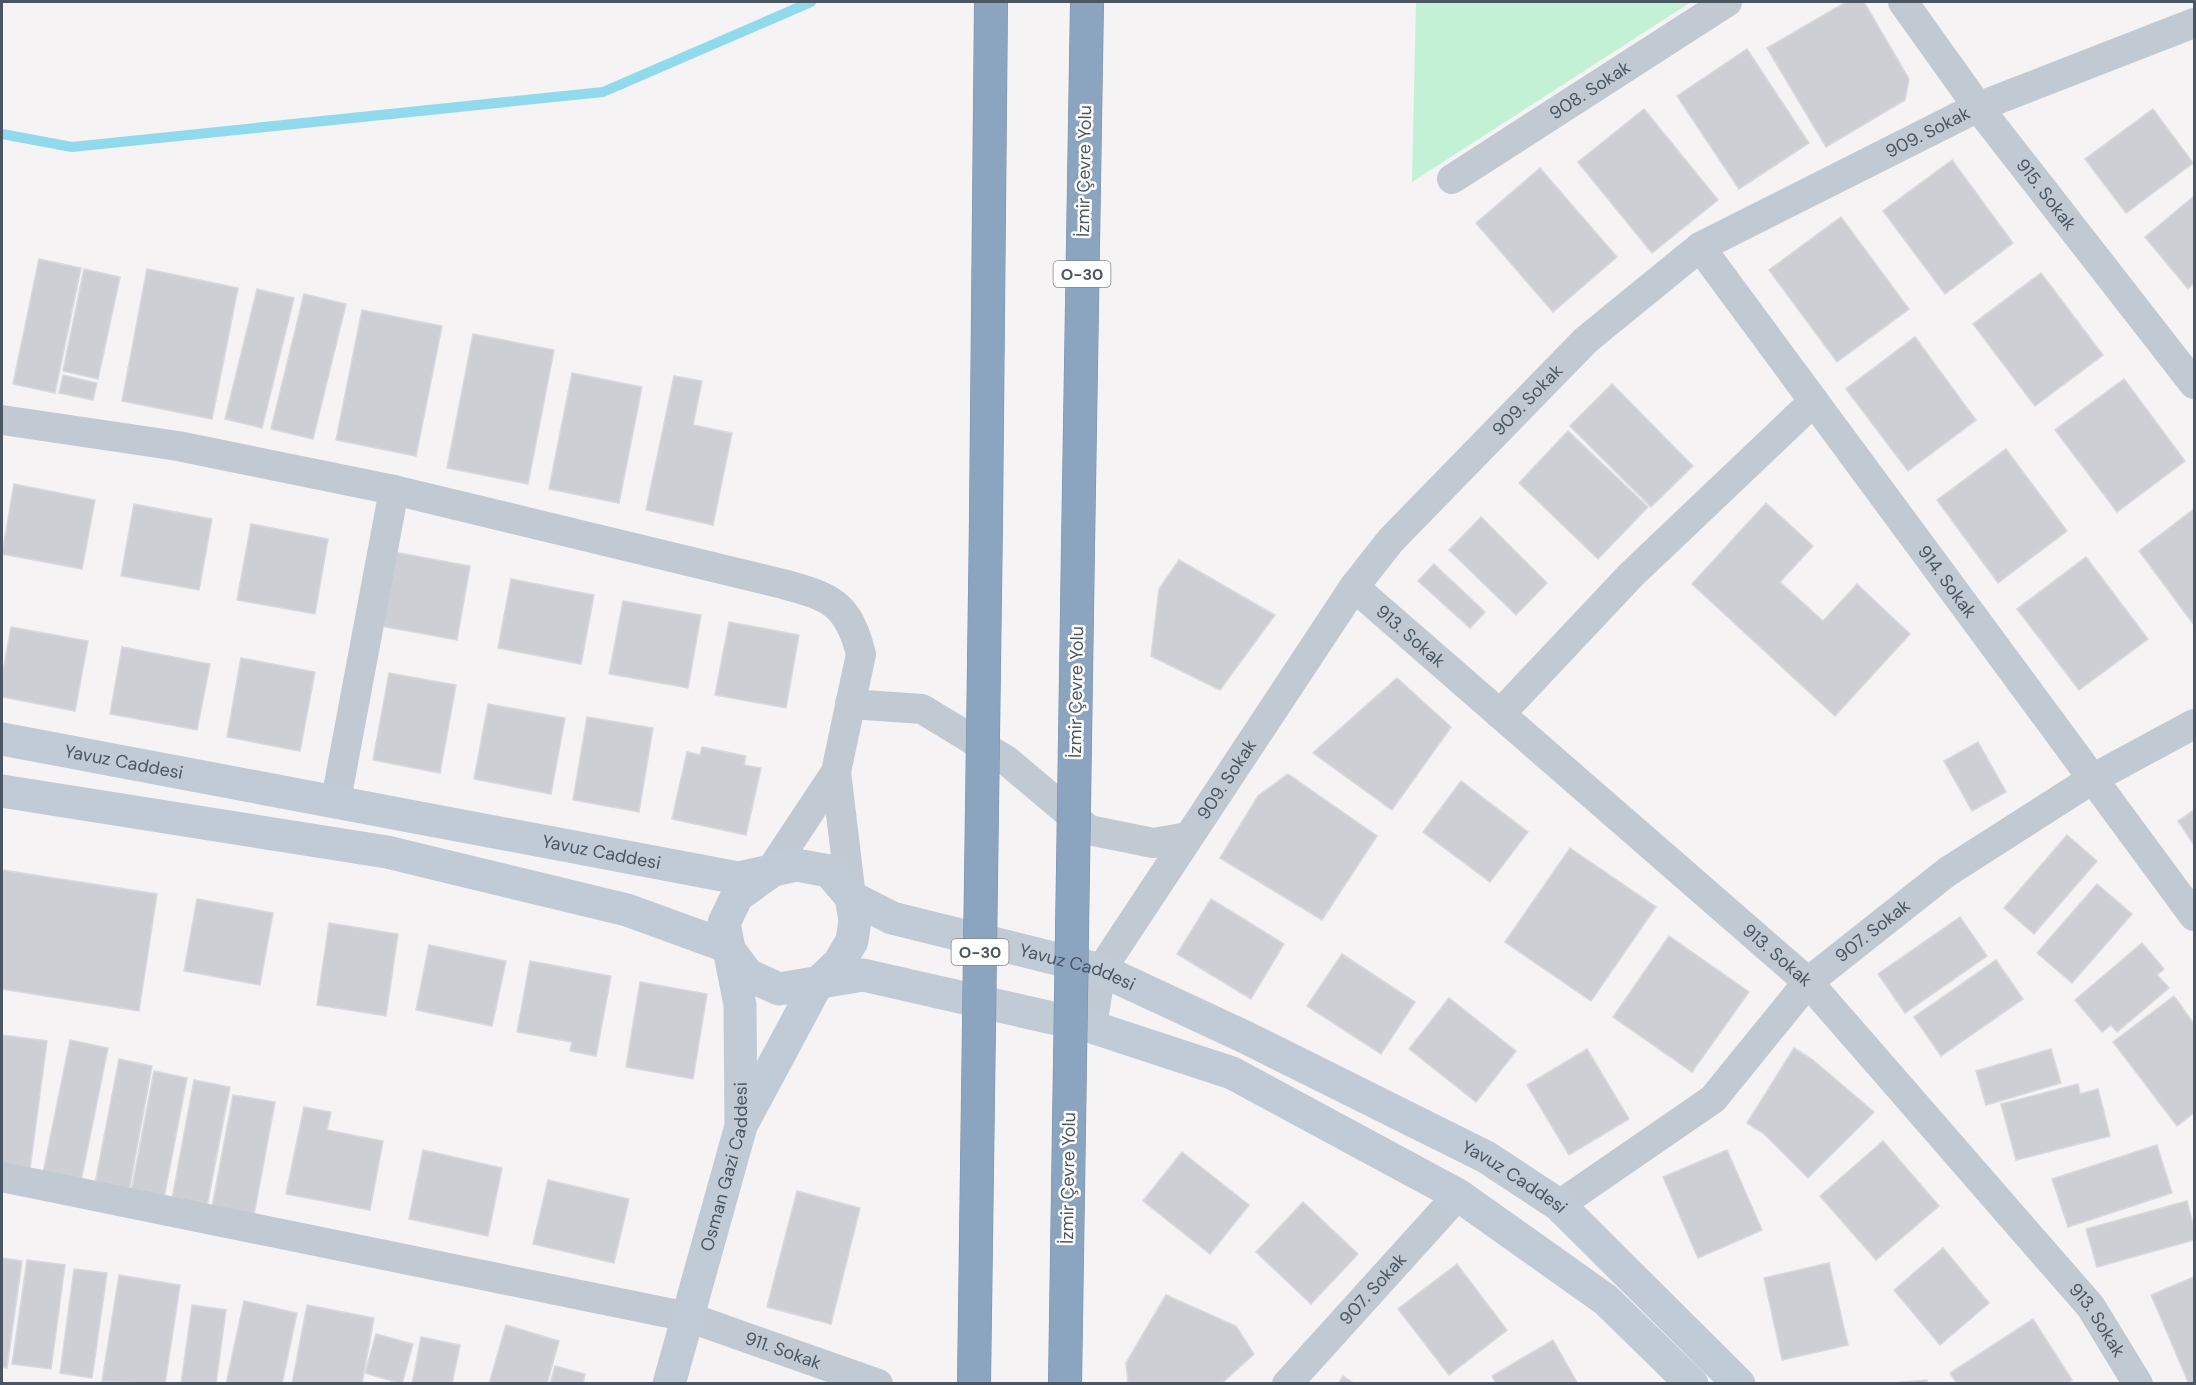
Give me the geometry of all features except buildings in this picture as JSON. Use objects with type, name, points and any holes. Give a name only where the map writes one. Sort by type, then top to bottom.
[{"type":"highway","name":"O-30","points":[[974,1383],[991,2]]},
{"type":"highway","name":"İzmir Çevre Yolu","points":[[1065,1383],[1087,2]]},
{"type":"main road","name":"Yavuz Caddesi","points":[[2,739],[336,800],[738,878],[797,865],[829,872],[851,897],[892,918],[1101,970],[1247,1038],[1486,1157],[1559,1205],[1739,1383]]},
{"type":"main road","points":[[2,791],[387,852],[627,910],[726,945]]},
{"type":"main road","points":[[769,873],[737,896],[724,923],[726,945],[748,975],[779,989],[863,975],[1092,1027],[1232,1073],[1458,1195],[1606,1300],[1692,1383]]},
{"type":"main road","points":[[741,1126],[817,984],[839,963],[852,941],[855,920],[851,897]]},
{"type":"main road","name":"Osman Gazi Caddesi","points":[[669,1383],[741,1126],[740,1005],[726,945]]},
{"type":"street","name":"908. Sokak","points":[[1452,179],[1727,2]]},
{"type":"street","name":"915. Sokak","points":[[1903,2],[1978,107],[2194,384]]},
{"type":"street","name":"909. Sokak","points":[[1092,1027],[1101,970],[1354,587],[1391,540],[1586,340],[1700,247],[1978,107],[2194,23]]},
{"type":"street","name":"914. Sokak","points":[[1700,247],[2194,916]]},
{"type":"street","points":[[1500,714],[1631,575],[1814,401]]},
{"type":"street","points":[[2,420],[178,446],[394,490],[819,594],[834,601],[846,614],[861,654],[836,772],[851,897]]},
{"type":"street","points":[[336,800],[394,490]]},
{"type":"street","name":"913. Sokak","points":[[1354,587],[1808,982],[2091,1307],[2138,1383]]},
{"type":"street","points":[[850,704],[922,709],[1006,760],[1089,830],[1154,843],[1188,837]]},
{"type":"street","name":"907. Sokak","points":[[1559,1205],[1713,1100],[1808,982],[1947,872],[2094,778],[2194,724]]},
{"type":"street","points":[[769,873],[836,772]]},
{"type":"street","name":"911. Sokak","points":[[2,1177],[688,1317],[878,1383]]},
{"type":"street","name":"907. Sokak","points":[[1287,1383],[1458,1195]]},
{"type":"green space","points":[[1416,2],[1691,2],[1412,182]]},
{"type":"waterway","points":[[2,134],[72,147],[603,92],[811,2]]}]
